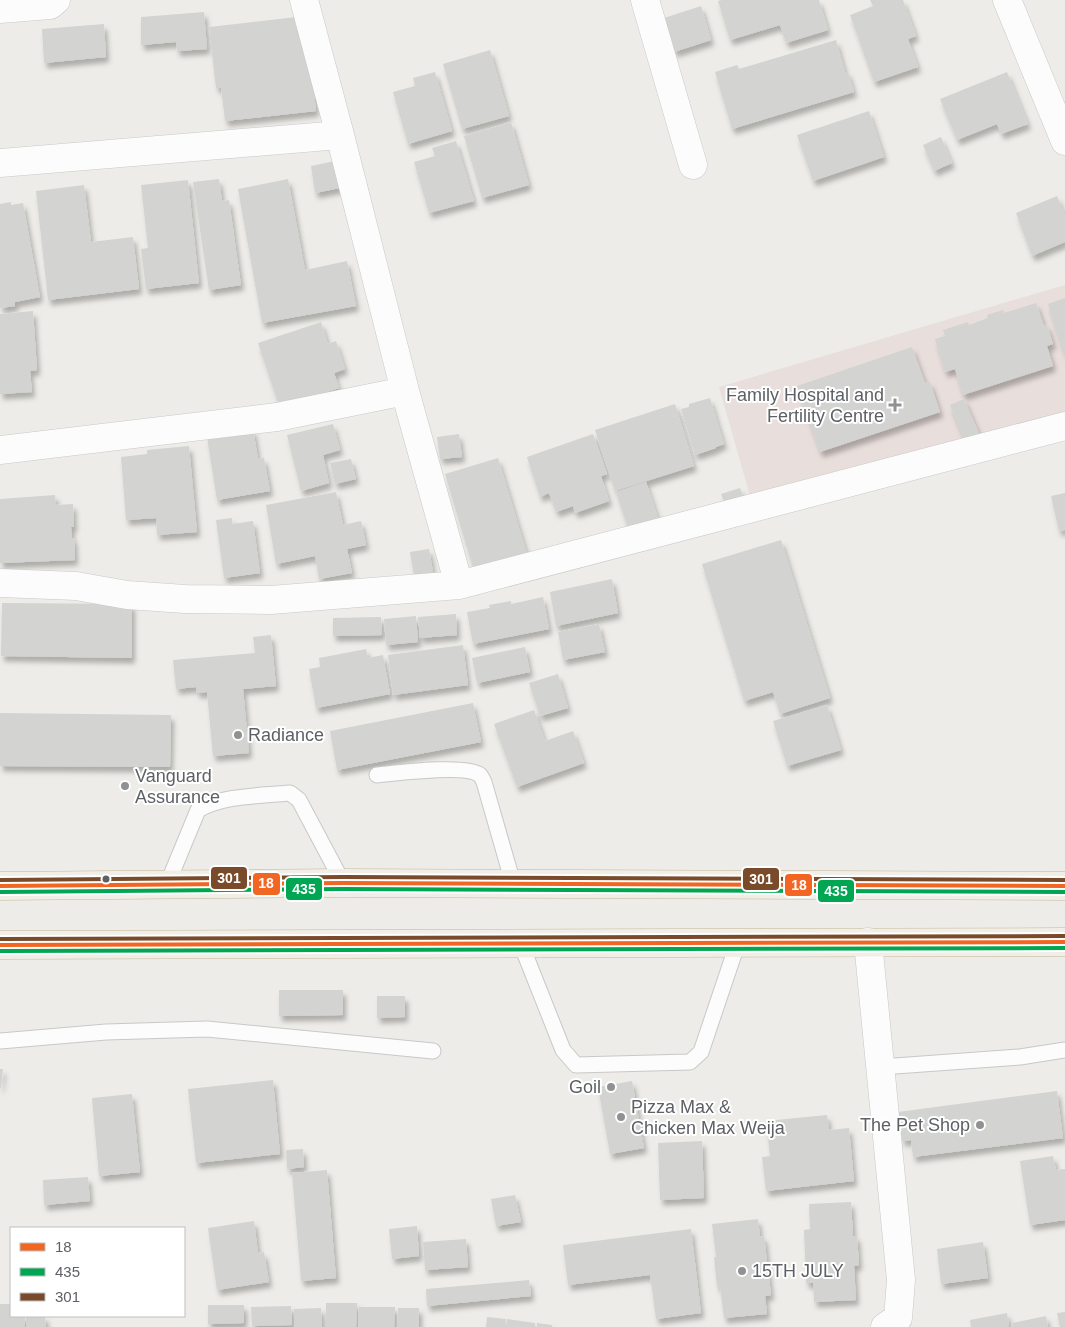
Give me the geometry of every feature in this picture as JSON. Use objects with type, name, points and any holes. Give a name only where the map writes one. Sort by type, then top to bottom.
[{"type":"highway","points":[[0,886],[513,883],[1065,886]]},
{"type":"highway","points":[[0,945],[1065,942]]},
{"type":"street","points":[[0,9],[50,5],[56,0]]},
{"type":"street","points":[[304,0],[405,391],[459,585]]},
{"type":"street","points":[[645,0],[693,164]]},
{"type":"street","points":[[1007,0],[1064,136]]},
{"type":"street","points":[[0,163],[340,135]]},
{"type":"street","points":[[0,450],[277,417],[405,391]]},
{"type":"street","points":[[0,583],[76,586],[126,596],[271,600],[459,585],[1065,426]]},
{"type":"street","points":[[868,942],[902,1280],[898,1318],[885,1327]]},
{"type":"lane","points":[[378,775],[452,769],[474,772],[480,776],[484,782],[513,883]]},
{"type":"lane","points":[[167,885],[198,810],[209,803],[223,800],[290,793],[299,800],[343,883]]},
{"type":"lane","points":[[521,944],[563,1050],[576,1065],[690,1062],[701,1052],[738,942]]},
{"type":"lane","points":[[0,1041],[106,1032],[206,1029],[433,1050]]},
{"type":"lane","points":[[881,1067],[1020,1057],[1065,1050]]},
{"type":"shaded area","name":"Family Hospital and Fertility Centre","points":[[1065,285],[1065,424],[752,503],[719,387]]},
{"type":"building","points":[[819,0],[828,30],[786,43],[780,25],[730,40],[718,1]]},
{"type":"building","points":[[870,0],[903,0],[916,36],[908,39],[918,67],[874,82],[850,15],[873,6]]},
{"type":"building","points":[[701,6],[711,40],[674,52],[664,18]]},
{"type":"building","points":[[204,12],[207,49],[177,51],[176,42],[141,45],[141,17]]},
{"type":"building","points":[[305,16],[316,111],[225,121],[221,87],[216,88],[209,27]]},
{"type":"building","points":[[104,24],[106,57],[44,63],[42,29]]},
{"type":"building","points":[[836,40],[845,72],[848,72],[854,92],[732,129],[715,72],[737,65],[739,69]]},
{"type":"building","points":[[490,50],[509,116],[462,129],[443,64]]},
{"type":"building","points":[[435,72],[452,131],[408,144],[393,92],[415,86],[413,78]]},
{"type":"building","points":[[1007,72],[1028,124],[1001,134],[997,124],[957,140],[940,99]]},
{"type":"building","points":[[869,111],[884,157],[813,181],[797,135]]},
{"type":"building","points":[[511,122],[529,185],[482,198],[464,136]]},
{"type":"building","points":[[941,137],[952,163],[934,171],[923,145]]},
{"type":"building","points":[[456,141],[474,201],[429,213],[414,162],[435,156],[432,148]]},
{"type":"building","points":[[335,161],[340,188],[315,193],[311,166]]},
{"type":"building","points":[[219,179],[222,201],[229,200],[241,285],[209,290],[193,182]]},
{"type":"building","points":[[288,179],[305,270],[347,261],[356,306],[262,323],[238,189]]},
{"type":"building","points":[[188,180],[199,283],[146,289],[141,249],[148,248],[141,185]]},
{"type":"building","points":[[84,185],[91,242],[133,237],[139,289],[48,300],[36,191]]},
{"type":"building","points":[[1057,196],[1065,216],[1065,242],[1032,256],[1016,213]]},
{"type":"building","points":[[11,202],[11,205],[23,203],[40,297],[15,302],[15,306],[0,308],[0,204]]},
{"type":"building","points":[[1065,298],[1065,356],[1048,304]]},
{"type":"building","points":[[1036,303],[1044,326],[1047,325],[1053,344],[1047,346],[1053,366],[963,395],[955,369],[945,372],[935,339],[945,336],[943,330],[968,322],[969,325],[988,318],[987,315],[1003,310],[1004,313]]},
{"type":"building","points":[[33,311],[37,370],[30,371],[32,392],[0,394],[0,314]]},
{"type":"building","points":[[321,322],[328,344],[336,341],[345,369],[334,373],[339,388],[280,408],[258,343]]},
{"type":"building","points":[[912,347],[925,383],[930,382],[940,412],[820,452],[797,386]]},
{"type":"building","points":[[710,398],[724,444],[695,455],[681,409],[689,407],[689,404]]},
{"type":"building","points":[[964,399],[981,438],[966,444],[950,405]]},
{"type":"building","points":[[675,404],[694,466],[615,491],[595,430]]},
{"type":"building","points":[[333,424],[340,450],[323,455],[329,483],[301,491],[287,435]]},
{"type":"building","points":[[253,429],[258,459],[264,458],[270,491],[217,500],[207,437]]},
{"type":"building","points":[[459,434],[462,457],[440,459],[437,437]]},
{"type":"building","points":[[593,434],[607,474],[601,476],[609,501],[575,513],[573,506],[556,512],[549,493],[540,497],[527,457]]},
{"type":"building","points":[[189,446],[197,532],[157,535],[156,518],[126,520],[121,457],[147,454],[147,450]]},
{"type":"building","points":[[498,458],[528,558],[475,574],[445,474]]},
{"type":"building","points":[[351,459],[356,479],[335,484],[330,463]]},
{"type":"building","points":[[646,482],[659,522],[629,531],[616,492]]},
{"type":"building","points":[[740,488],[746,504],[727,510],[721,494]]},
{"type":"building","points":[[336,492],[343,525],[361,521],[366,545],[347,549],[352,573],[319,579],[315,556],[276,564],[266,505]]},
{"type":"building","points":[[1065,493],[1065,530],[1059,531],[1051,496]]},
{"type":"building","points":[[55,495],[56,505],[73,504],[74,527],[71,527],[72,538],[74,538],[75,560],[0,563],[0,499]]},
{"type":"building","points":[[232,518],[232,524],[253,521],[260,573],[224,578],[216,520]]},
{"type":"building","points":[[781,540],[830,698],[780,714],[773,692],[744,701],[702,564]]},
{"type":"building","points":[[429,549],[434,578],[415,581],[410,552]]},
{"type":"building","points":[[612,579],[618,613],[556,626],[550,592]]},
{"type":"building","points":[[543,597],[549,629],[473,644],[467,612],[490,608],[489,605],[511,601],[511,604]]},
{"type":"building","points":[[2,603],[132,604],[132,658],[1,656]]},
{"type":"building","points":[[456,614],[457,635],[420,638],[418,617]]},
{"type":"building","points":[[416,616],[418,642],[386,645],[384,619]]},
{"type":"building","points":[[381,617],[382,635],[333,636],[333,618]]},
{"type":"building","points":[[599,624],[605,652],[563,660],[558,632]]},
{"type":"building","points":[[271,635],[276,686],[243,689],[249,753],[213,756],[207,692],[197,693],[196,687],[176,689],[173,660],[255,653],[253,637]]},
{"type":"building","points":[[463,645],[468,685],[393,695],[388,655]]},
{"type":"building","points":[[525,647],[530,672],[477,683],[472,658]]},
{"type":"building","points":[[366,649],[368,658],[383,655],[390,694],[316,708],[309,669],[320,667],[319,658]]},
{"type":"building","points":[[558,674],[568,708],[540,716],[529,683]]},
{"type":"building","points":[[473,703],[481,742],[337,770],[330,731]]},
{"type":"building","points":[[827,705],[841,750],[787,766],[773,721]]},
{"type":"building","points":[[534,710],[545,741],[573,731],[584,763],[517,787],[494,724]]},
{"type":"building","points":[[0,713],[171,715],[170,767],[0,766]]},
{"type":"building","points":[[279,990],[343,990],[343,1015],[279,1016]]},
{"type":"building","points":[[377,996],[405,996],[405,1017],[377,1018]]},
{"type":"building","points":[[0,1069],[3,1069],[1,1088],[0,1088]]},
{"type":"building","points":[[273,1080],[280,1154],[196,1163],[188,1089]]},
{"type":"building","name":"Pizza Max & Chicken Max Weija","points":[[632,1081],[644,1148],[610,1154],[598,1087]]},
{"type":"building","name":"The Pet Shop","points":[[1057,1091],[1063,1138],[913,1157],[911,1140],[902,1141],[898,1112]]},
{"type":"building","points":[[132,1094],[140,1172],[99,1176],[92,1098]]},
{"type":"building","points":[[827,1115],[829,1130],[849,1128],[854,1181],[766,1191],[762,1157],[770,1156],[766,1121]]},
{"type":"building","points":[[702,1141],[704,1198],[660,1200],[658,1143]]},
{"type":"building","points":[[303,1149],[304,1167],[287,1169],[286,1150]]},
{"type":"building","points":[[1053,1156],[1056,1170],[1065,1169],[1065,1220],[1030,1225],[1020,1161]]},
{"type":"building","points":[[327,1170],[336,1278],[301,1281],[292,1173]]},
{"type":"building","points":[[88,1177],[90,1201],[44,1205],[43,1180]]},
{"type":"building","points":[[515,1195],[521,1222],[496,1226],[491,1199]]},
{"type":"building","name":"15TH JULY","points":[[851,1202],[853,1236],[857,1236],[859,1265],[854,1266],[856,1300],[814,1302],[813,1283],[806,1283],[804,1230],[810,1229],[809,1204]]},
{"type":"building","name":"15TH JULY","points":[[758,1219],[760,1237],[764,1236],[771,1295],[765,1296],[767,1314],[724,1318],[720,1286],[717,1287],[712,1224]]},
{"type":"building","points":[[254,1221],[258,1253],[264,1252],[269,1282],[217,1290],[208,1228]]},
{"type":"building","points":[[417,1226],[419,1256],[392,1259],[389,1229]]},
{"type":"building","points":[[691,1229],[701,1313],[656,1319],[650,1275],[568,1285],[563,1245]]},
{"type":"building","points":[[466,1239],[468,1267],[425,1270],[423,1242]]},
{"type":"building","points":[[983,1242],[988,1278],[941,1284],[937,1249]]},
{"type":"building","points":[[529,1280],[531,1296],[427,1306],[426,1289]]},
{"type":"building","points":[[326,1303],[357,1303],[356,1327],[326,1327]]},
{"type":"building","points":[[0,1304],[10,1304],[10,1317],[25,1317],[25,1327],[0,1327]]},
{"type":"building","points":[[208,1305],[244,1305],[244,1323],[208,1324]]},
{"type":"building","points":[[291,1306],[292,1325],[252,1326],[251,1307]]},
{"type":"building","points":[[359,1307],[395,1307],[394,1327],[358,1327]]},
{"type":"building","points":[[321,1308],[322,1327],[294,1327],[294,1309]]},
{"type":"building","points":[[398,1308],[419,1308],[419,1327],[397,1327]]},
{"type":"building","points":[[1065,1312],[1065,1327],[1060,1327],[1057,1313]]},
{"type":"building","points":[[1007,1313],[1009,1327],[971,1327],[970,1320]]},
{"type":"building","points":[[1046,1316],[1048,1327],[1013,1327],[1012,1323]]},
{"type":"building","points":[[26,1317],[45,1317],[46,1327],[26,1327]]},
{"type":"building","points":[[487,1317],[506,1319],[505,1327],[486,1327]]},
{"type":"building","points":[[507,1319],[535,1323],[535,1327],[506,1327]]},
{"type":"building","points":[[537,1323],[552,1325],[552,1327],[537,1327]]},
{"type":"transit line","name":"301","points":[[0,880],[343,877],[1065,880]]},
{"type":"transit line","name":"18","points":[[0,886],[343,883],[1065,886]]},
{"type":"transit line","name":"435","points":[[0,892],[343,889],[1065,892]]},
{"type":"transit line","name":"301","points":[[0,939],[1065,936]]},
{"type":"transit line","name":"18","points":[[0,945],[1065,942]]},
{"type":"transit line","name":"435","points":[[0,951],[1065,948]]},
{"type":"place","name":"Family Hospital and Fertility Centre","points":[[895,405]]},
{"type":"place","name":"Radiance","points":[[238,735]]},
{"type":"place","name":"Vanguard Assurance","points":[[125,786]]},
{"type":"place","name":"Goil","points":[[611,1087]]},
{"type":"place","name":"Pizza Max & Chicken Max Weija","points":[[621,1117]]},
{"type":"place","name":"The Pet Shop","points":[[980,1125]]},
{"type":"place","name":"15TH JULY","points":[[742,1271]]}]
